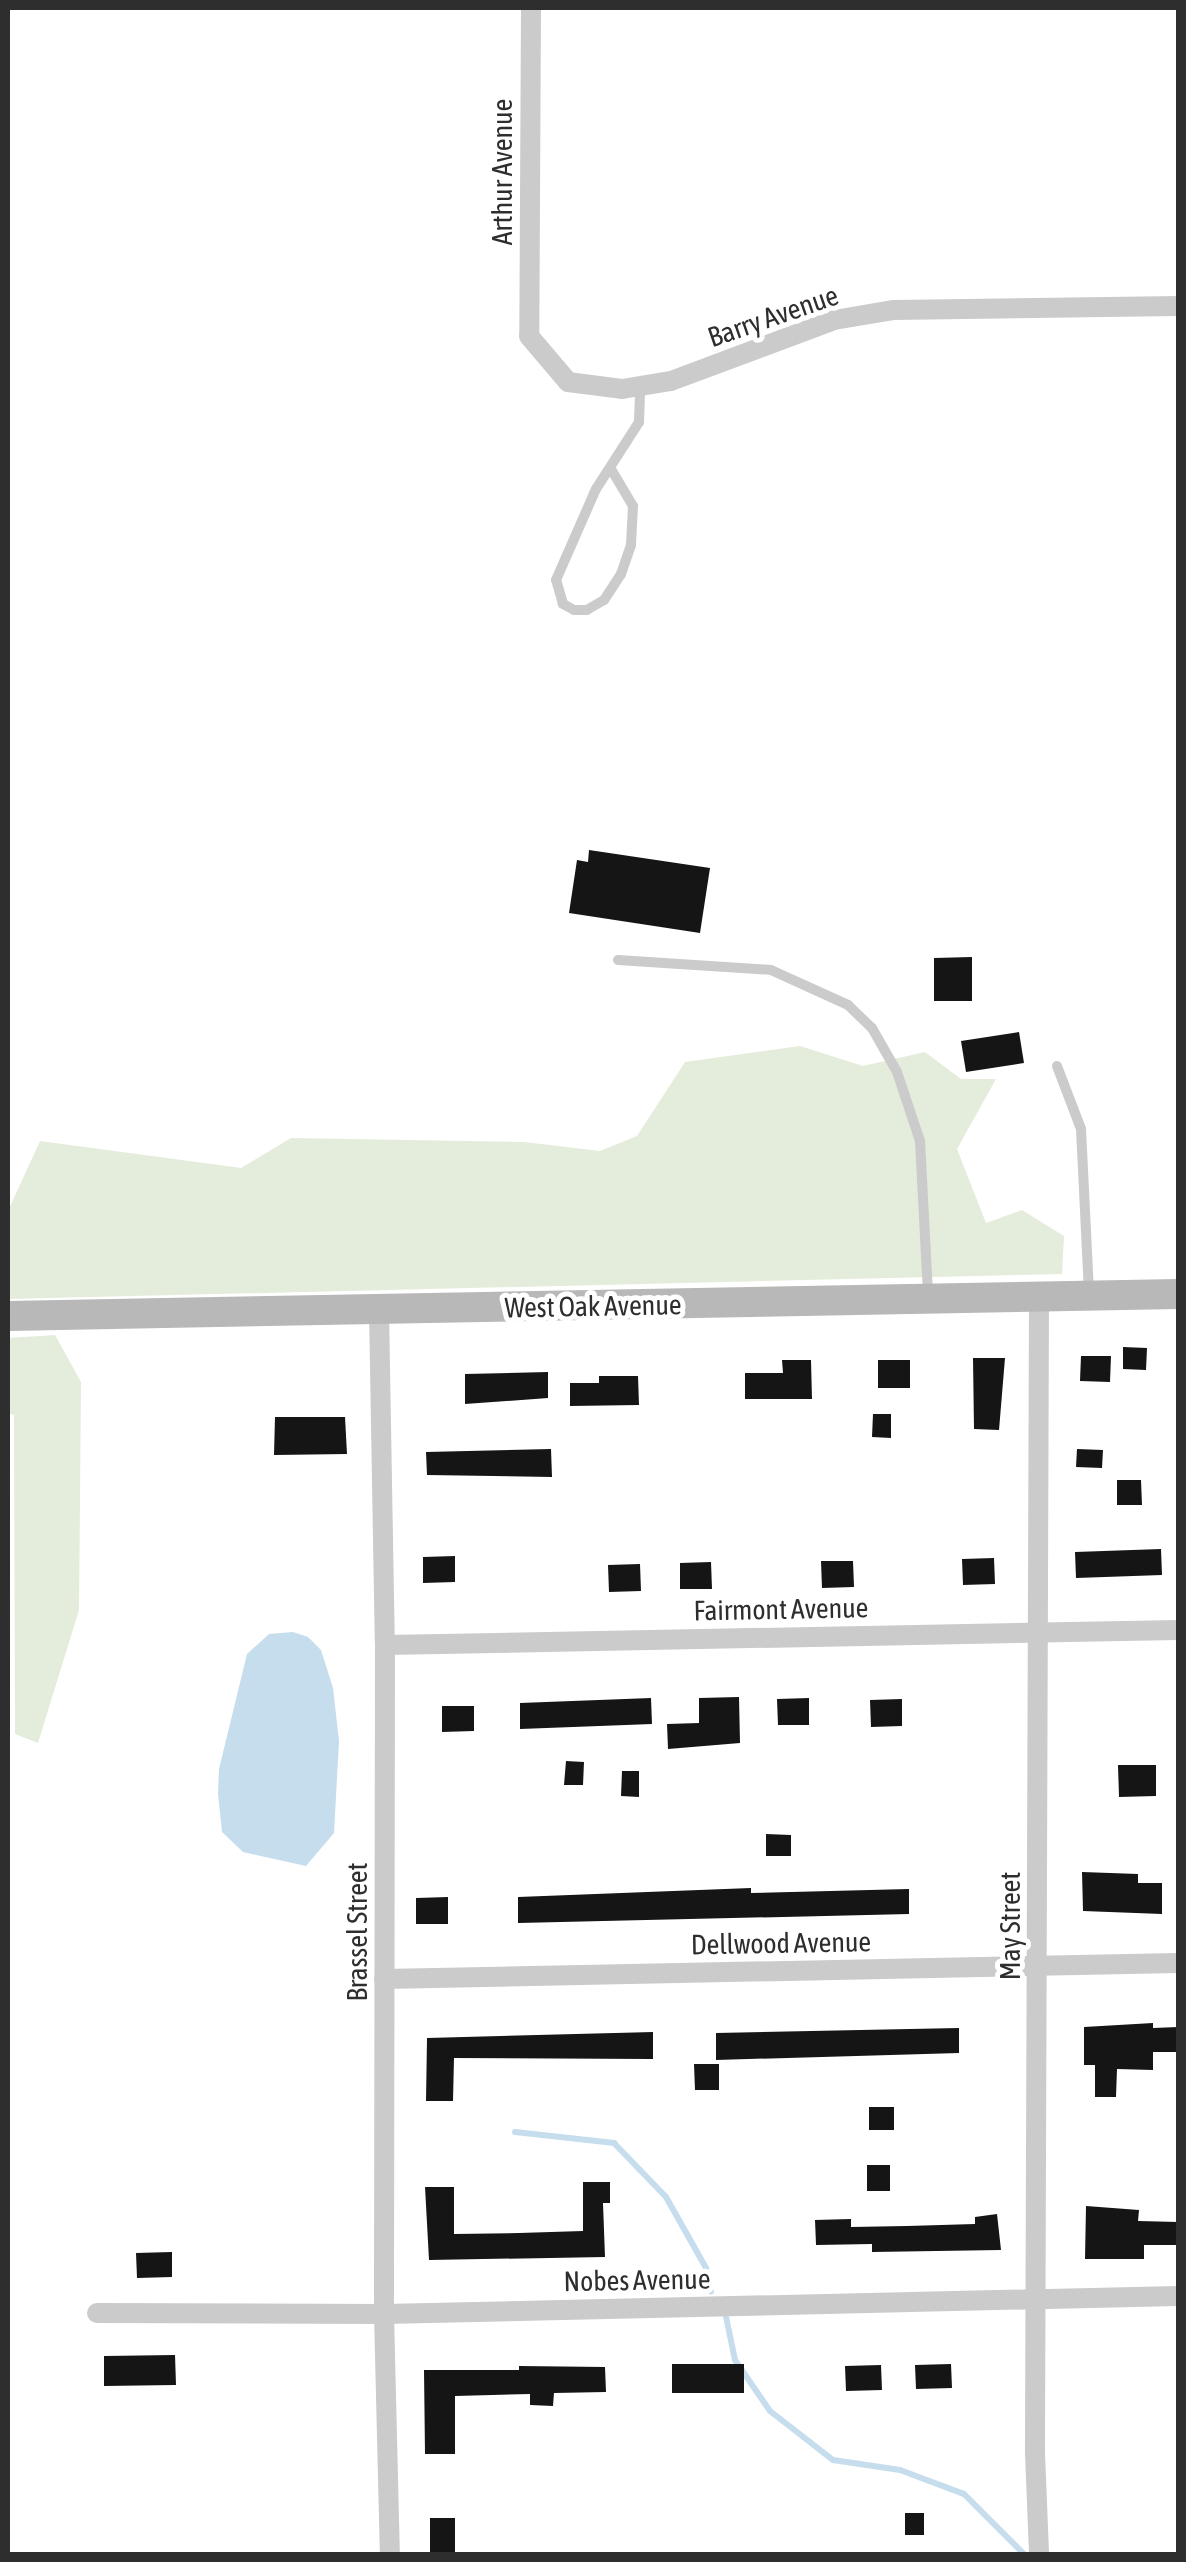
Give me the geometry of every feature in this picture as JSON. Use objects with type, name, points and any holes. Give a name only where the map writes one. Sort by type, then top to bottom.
[{"type":"street","name":"Arthur Avenue","points":[[529,336],[531,8]]},
{"type":"street","name":"Barry Avenue","points":[[529,336],[568,382],[622,389],[671,381],[834,320],[894,310],[1178,306]]},
{"type":"street","name":"West Oak Avenue","points":[[8,1316],[1178,1294]]},
{"type":"street","name":"May Street","points":[[1040,1297],[1035,2297],[1040,2554]]},
{"type":"street","name":"Brassel Street","points":[[379,1310],[385,1645],[384,2314],[390,2554]]},
{"type":"street","name":"Fairmont Avenue","points":[[385,1645],[1178,1630]]},
{"type":"street","name":"Dellwood Avenue","points":[[384,1979],[1178,1962]]},
{"type":"street","name":"Nobes Avenue","points":[[96,2313],[384,2314],[1178,2296]]},
{"type":"lane","points":[[611,469],[633,506],[631,544],[621,574],[604,600],[587,610],[574,610],[563,604],[556,580],[596,489],[639,422],[640,386]]},
{"type":"lane","points":[[618,960],[771,970],[848,1004],[872,1028],[897,1072],[920,1141],[928,1299]]},
{"type":"lane","points":[[1056,1066],[1082,1130],[1090,1296]]},
{"type":"green space","points":[[800,1046],[863,1066],[925,1052],[961,1079],[996,1079],[957,1149],[986,1223],[1022,1210],[1064,1236],[1062,1274],[8,1299],[8,1211],[40,1141],[241,1168],[291,1138],[524,1142],[600,1151],[637,1136],[685,1062]]},
{"type":"green space","points":[[55,1335],[81,1382],[79,1610],[38,1743],[15,1734],[14,1415],[8,1413],[8,1338]]},
{"type":"water","points":[[293,1632],[308,1637],[321,1650],[333,1688],[339,1741],[334,1833],[306,1866],[243,1852],[222,1832],[218,1794],[219,1769],[247,1654],[269,1634]]},
{"type":"building","points":[[589,850],[710,868],[700,933],[569,913],[577,860],[588,862]]},
{"type":"building","points":[[972,957],[972,1001],[934,1001],[934,958]]},
{"type":"building","points":[[1019,1032],[1024,1063],[966,1072],[961,1041]]},
{"type":"building","points":[[1123,1347],[1147,1348],[1146,1370],[1123,1369]]},
{"type":"building","points":[[1081,1356],[1111,1356],[1110,1382],[1080,1381]]},
{"type":"building","points":[[973,1358],[1005,1358],[999,1430],[974,1429]]},
{"type":"building","points":[[782,1360],[811,1360],[812,1399],[745,1399],[745,1373],[783,1373]]},
{"type":"building","points":[[878,1360],[910,1360],[910,1388],[878,1388]]},
{"type":"building","points":[[548,1372],[548,1398],[465,1404],[465,1374]]},
{"type":"building","points":[[599,1376],[638,1376],[639,1405],[570,1406],[570,1383],[599,1383]]},
{"type":"building","points":[[873,1414],[891,1414],[891,1438],[872,1437]]},
{"type":"building","points":[[275,1417],[345,1417],[347,1454],[274,1455]]},
{"type":"building","points":[[551,1449],[552,1477],[427,1475],[426,1452]]},
{"type":"building","points":[[1077,1449],[1103,1450],[1102,1468],[1076,1467]]},
{"type":"building","points":[[1117,1480],[1141,1480],[1142,1505],[1117,1505]]},
{"type":"building","points":[[1161,1549],[1162,1575],[1076,1578],[1075,1552]]},
{"type":"building","points":[[455,1556],[455,1582],[423,1583],[423,1557]]},
{"type":"building","points":[[994,1558],[995,1584],[963,1585],[962,1559]]},
{"type":"building","points":[[821,1561],[853,1561],[854,1587],[822,1588]]},
{"type":"building","points":[[711,1562],[712,1589],[680,1589],[680,1563]]},
{"type":"building","points":[[640,1564],[641,1591],[609,1592],[608,1565]]},
{"type":"building","points":[[739,1697],[740,1743],[668,1749],[667,1724],[699,1723],[699,1698]]},
{"type":"building","points":[[651,1698],[652,1724],[520,1729],[520,1703]]},
{"type":"building","points":[[809,1698],[809,1725],[778,1725],[777,1699]]},
{"type":"building","points":[[902,1699],[902,1726],[871,1727],[870,1700]]},
{"type":"building","points":[[442,1706],[474,1706],[474,1731],[442,1732]]},
{"type":"building","points":[[566,1761],[584,1762],[583,1785],[564,1785]]},
{"type":"building","points":[[1118,1765],[1156,1765],[1156,1796],[1119,1797]]},
{"type":"building","points":[[622,1771],[639,1771],[639,1797],[621,1796]]},
{"type":"building","points":[[766,1834],[791,1835],[791,1856],[766,1856]]},
{"type":"building","points":[[1082,1872],[1138,1874],[1138,1883],[1162,1883],[1162,1914],[1083,1911]]},
{"type":"building","points":[[751,1888],[751,1893],[909,1889],[909,1914],[518,1923],[518,1897]]},
{"type":"building","points":[[448,1897],[448,1924],[416,1924],[416,1898]]},
{"type":"building","points":[[1153,2023],[1153,2028],[1178,2027],[1178,2052],[1153,2052],[1153,2070],[1117,2069],[1116,2097],[1095,2097],[1095,2065],[1084,2065],[1084,2027]]},
{"type":"building","points":[[959,2028],[959,2053],[716,2060],[716,2033]]},
{"type":"building","points":[[653,2032],[653,2059],[454,2058],[453,2101],[426,2101],[427,2038]]},
{"type":"building","points":[[694,2064],[719,2064],[719,2090],[695,2090]]},
{"type":"building","points":[[869,2107],[894,2107],[894,2130],[869,2130]]},
{"type":"building","points":[[867,2165],[890,2165],[890,2191],[867,2191]]},
{"type":"building","points":[[583,2182],[610,2182],[610,2203],[603,2203],[605,2257],[429,2260],[425,2187],[454,2187],[454,2234],[583,2231]]},
{"type":"building","points":[[1086,2206],[1139,2210],[1138,2221],[1178,2222],[1178,2245],[1144,2245],[1144,2259],[1085,2259]]},
{"type":"building","points":[[997,2214],[1001,2250],[872,2252],[872,2244],[816,2245],[815,2220],[851,2219],[851,2227],[975,2224],[975,2217]]},
{"type":"building","points":[[172,2252],[172,2277],[137,2278],[136,2253]]},
{"type":"building","points":[[175,2355],[176,2385],[104,2386],[104,2356]]},
{"type":"building","points":[[672,2364],[744,2364],[744,2393],[672,2393]]},
{"type":"building","points":[[951,2364],[952,2388],[916,2389],[915,2365]]},
{"type":"building","points":[[881,2365],[882,2390],[846,2391],[845,2366]]},
{"type":"building","points":[[519,2366],[605,2367],[606,2392],[554,2393],[553,2406],[530,2405],[530,2394],[455,2396],[455,2454],[425,2454],[424,2370],[519,2370]]},
{"type":"building","points":[[905,2513],[924,2513],[924,2535],[905,2535]]},
{"type":"building","points":[[430,2518],[455,2518],[455,2554],[430,2554]]},
{"type":"waterway","points":[[515,2132],[614,2143],[666,2197],[706,2268],[711,2291]]},
{"type":"waterway","points":[[725,2312],[735,2360],[770,2411],[833,2460],[900,2470],[964,2494],[1024,2554]]}]
